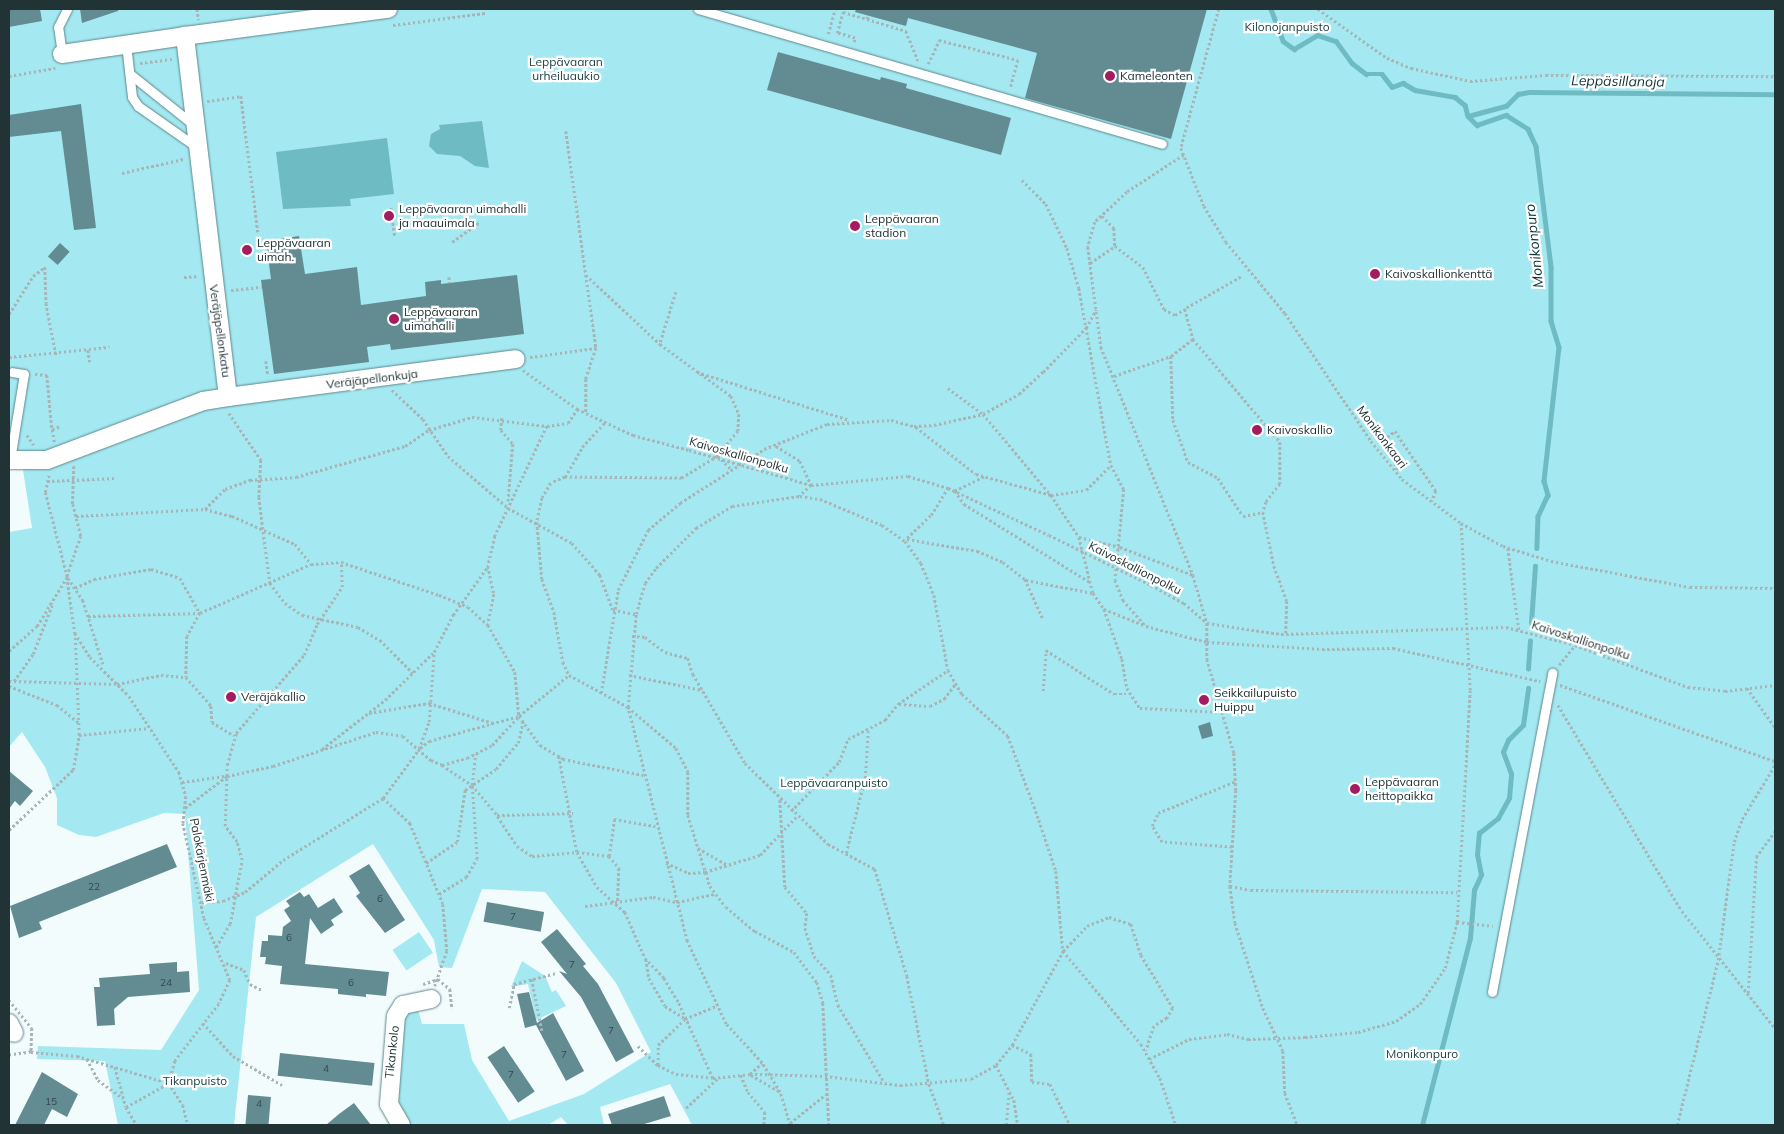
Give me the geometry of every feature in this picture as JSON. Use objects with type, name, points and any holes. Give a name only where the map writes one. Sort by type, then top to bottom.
[{"type":"street","points":[[62,54],[185,36],[390,17]]},
{"type":"street","name":"Veräjäpellonkatu","points":[[185,36],[227,402]]},
{"type":"street","name":"Veräjäpellonkuja","points":[[227,402],[515,359]]},
{"type":"street","points":[[9,460],[47,460],[203,401],[227,402]]},
{"type":"street","name":"Tikankolo","points":[[401,1125],[389,1104],[396,1016],[403,1005],[431,999]]},
{"type":"lane","points":[[62,54],[58,27],[67,9]]},
{"type":"lane","points":[[698,9],[1162,144]]},
{"type":"lane","points":[[126,44],[132,97],[138,106],[198,152]]},
{"type":"lane","points":[[130,74],[195,125]]},
{"type":"lane","points":[[9,460],[24,374],[12,372]]},
{"type":"lane","points":[[1492,992],[1552,673]]},
{"type":"path","points":[[824,45],[835,9]]},
{"type":"path","name":"Monikonkaari","points":[[1219,9],[1181,148],[1204,206],[1226,242],[1285,313],[1371,441],[1398,473],[1432,502],[1461,523],[1508,548],[1551,561],[1690,587],[1775,588]]},
{"type":"path","points":[[1318,9],[1387,58],[1411,68],[1470,81],[1546,74],[1775,76]]},
{"type":"path","points":[[851,53],[855,38],[837,33],[844,10],[906,31],[923,74]]},
{"type":"path","points":[[390,17],[485,13]]},
{"type":"path","points":[[923,74],[939,40],[1018,60],[1008,99]]},
{"type":"path","points":[[128,65],[188,57]]},
{"type":"path","points":[[200,102],[241,96],[258,232]]},
{"type":"path","points":[[566,131],[596,348],[586,379],[586,413]]},
{"type":"path","points":[[122,173],[198,152]]},
{"type":"path","points":[[1184,155],[1127,192],[1101,216],[1095,222],[1088,247],[1101,347],[1193,575],[1207,623],[1207,659],[1234,752],[1236,781],[1230,886],[1235,923],[1276,1038],[1283,1051],[1285,1093],[1297,1125]]},
{"type":"path","points":[[1022,180],[1046,204],[1067,248],[1079,288],[1111,465],[1124,490],[1120,547],[1115,580],[1123,600],[1146,626]]},
{"type":"path","points":[[391,208],[395,236]]},
{"type":"path","points":[[1101,216],[1114,228],[1114,246]]},
{"type":"path","points":[[452,242],[480,222]]},
{"type":"path","points":[[1090,263],[1114,246]]},
{"type":"path","points":[[1114,246],[1143,267],[1164,309],[1175,315],[1241,277]]},
{"type":"path","points":[[9,314],[33,276],[45,267],[46,303],[56,355]]},
{"type":"path","points":[[586,274],[660,344],[693,371],[731,396],[739,414],[738,431],[718,456],[682,478],[566,477],[551,483],[542,498],[537,522],[542,579],[554,612],[563,662],[569,675],[628,707],[676,748],[688,772],[688,815],[705,872],[715,894],[748,925],[794,952],[810,970],[823,1003],[828,1125]]},
{"type":"path","points":[[449,277],[450,283]]},
{"type":"path","points":[[224,291],[262,287]]},
{"type":"path","points":[[660,344],[676,292]]},
{"type":"path","points":[[914,426],[983,414],[1019,394],[1086,328],[1096,309]]},
{"type":"path","points":[[1185,309],[1193,339],[1280,442],[1280,484],[1266,502],[1263,512],[1274,566],[1287,602],[1286,633]]},
{"type":"path","points":[[1113,376],[1171,356],[1193,339]]},
{"type":"path","points":[[9,357],[56,355],[110,347]]},
{"type":"path","points":[[88,350],[90,362]]},
{"type":"path","points":[[1171,356],[1173,420],[1188,462],[1218,478],[1243,516],[1263,512]]},
{"type":"path","name":"Kaivoskallionpolku","points":[[515,359],[524,370],[577,409],[633,435],[811,485],[908,476],[948,488],[1184,602],[1207,623],[1286,633],[1464,627],[1519,630],[1576,645],[1688,687],[1725,691],[1775,684]]},
{"type":"path","points":[[693,371],[850,420]]},
{"type":"path","points":[[24,374],[47,375],[52,449]]},
{"type":"path","points":[[380,378],[423,419],[448,456],[508,508],[537,522],[572,543],[600,575],[613,610]]},
{"type":"path","points":[[948,388],[983,414],[1051,495],[1079,537],[1093,593],[1104,609],[1131,694],[1140,708],[1222,712]]},
{"type":"path","points":[[227,402],[261,460],[259,479],[270,583],[285,604],[302,615],[358,627],[380,640],[413,672]]},
{"type":"path","points":[[205,509],[225,489],[259,479],[296,478],[404,446],[429,430],[472,417],[502,418],[547,426],[568,423],[577,409]]},
{"type":"path","points":[[17,412],[27,437],[39,449]]},
{"type":"path","points":[[502,418],[501,430],[513,444],[508,508]]},
{"type":"path","points":[[602,694],[613,610],[618,590],[648,530],[680,503],[775,445],[826,424],[850,420],[891,420],[914,426],[985,477],[1051,495],[1086,490],[1111,465]]},
{"type":"path","points":[[566,477],[582,447],[605,422]]},
{"type":"path","points":[[52,429],[60,426]]},
{"type":"path","points":[[320,751],[366,714],[434,652],[461,604],[488,566],[508,508],[547,426]]},
{"type":"path","points":[[1398,473],[1387,437],[1395,431],[1436,491],[1432,502]]},
{"type":"path","points":[[775,445],[800,461],[811,485],[800,496]]},
{"type":"path","points":[[718,456],[732,470]]},
{"type":"path","points":[[9,651],[37,626],[68,577],[81,536],[76,516],[74,462]]},
{"type":"path","points":[[50,470],[45,492],[68,577],[88,616],[106,673]]},
{"type":"path","points":[[985,477],[955,491],[979,516],[1036,546],[1092,583]]},
{"type":"path","points":[[47,481],[74,483],[116,478]]},
{"type":"path","points":[[906,540],[932,515],[948,488]]},
{"type":"path","points":[[826,1094],[790,1124],[780,1092],[762,1063],[726,1024],[687,941],[655,826],[628,707],[632,636],[645,583],[696,528],[732,506],[800,496],[850,511],[906,540],[977,551],[1003,562],[1025,579],[1093,593]]},
{"type":"path","points":[[76,516],[205,509],[265,530],[295,544],[311,564]]},
{"type":"path","points":[[1149,1059],[1189,1039],[1227,1034],[1248,1039],[1358,1032],[1396,1021],[1420,1004],[1445,968],[1457,922],[1456,892],[1468,663],[1464,627],[1461,523]]},
{"type":"path","points":[[1079,537],[1120,547],[1193,575]]},
{"type":"path","points":[[906,540],[921,563],[934,595],[948,670],[962,694],[1008,736],[1056,871],[1063,951],[1146,1052],[1176,1125]]},
{"type":"path","points":[[1508,548],[1519,630]]},
{"type":"path","points":[[216,947],[230,924],[237,896],[242,860],[237,842],[225,826],[227,776],[235,736],[304,655],[320,619],[342,587],[342,562]]},
{"type":"path","points":[[88,616],[200,613],[311,564],[342,562],[461,604],[488,625],[515,672],[519,716],[540,745],[559,756],[643,775]]},
{"type":"path","points":[[488,566],[494,594],[488,625]]},
{"type":"path","points":[[75,588],[94,579],[151,569],[180,578],[200,613]]},
{"type":"path","name":"Palokärjenmäki","points":[[68,577],[75,633],[100,667],[117,684],[179,772],[182,782],[183,823],[202,902],[216,947],[225,963],[230,980],[228,991],[175,1061],[170,1083]]},
{"type":"path","points":[[1025,579],[1043,619]]},
{"type":"path","points":[[14,681],[33,654],[54,599]]},
{"type":"path","points":[[1104,609],[1146,626],[1207,642],[1322,649],[1393,648],[1468,663],[1550,686],[1577,689],[1775,763],[1742,819],[1734,842],[1718,960],[1677,1125]]},
{"type":"path","points":[[613,610],[636,614]]},
{"type":"path","points":[[200,613],[187,636],[186,677],[211,706],[212,722],[222,732],[235,736]]},
{"type":"path","points":[[9,830],[73,770],[79,735],[75,633]]},
{"type":"path","points":[[632,636],[645,637],[665,652],[688,658],[703,690],[745,763],[780,800],[828,844],[876,869],[909,985],[929,1084],[944,1125]]},
{"type":"path","points":[[1043,691],[1046,650],[1114,694],[1131,694]]},
{"type":"path","points":[[202,902],[222,901],[237,896],[283,860],[383,798],[419,749],[429,722],[434,652]]},
{"type":"path","points":[[100,667],[103,664]]},
{"type":"path","points":[[792,811],[839,762],[848,738],[868,730],[885,720],[898,704],[948,670]]},
{"type":"path","points":[[9,681],[117,684],[161,675],[186,677]]},
{"type":"path","points":[[442,765],[475,754],[492,745],[519,716],[569,675]]},
{"type":"path","points":[[629,675],[703,690]]},
{"type":"path","points":[[898,704],[930,706],[944,699],[956,683]]},
{"type":"path","points":[[9,686],[58,705],[79,723]]},
{"type":"path","points":[[1550,686],[1682,911],[1718,960],[1775,1028]]},
{"type":"path","points":[[1747,688],[1775,728]]},
{"type":"path","points":[[366,714],[429,703],[493,724]]},
{"type":"path","points":[[419,749],[429,742],[519,716]]},
{"type":"path","points":[[426,863],[457,842],[465,790],[496,769],[518,743],[523,722]]},
{"type":"path","points":[[79,735],[149,728]]},
{"type":"path","points":[[846,853],[865,778],[868,730]]},
{"type":"path","points":[[182,782],[227,776],[320,751],[376,732],[403,736],[472,785],[497,815],[517,846],[532,856],[577,852],[609,856],[619,868],[618,903],[645,958],[649,978],[665,1006],[686,1019]]},
{"type":"path","points":[[439,894],[466,877],[477,859],[472,785],[475,754]]},
{"type":"path","points":[[559,756],[563,791],[572,813],[577,852],[596,887],[618,903]]},
{"type":"path","points":[[184,809],[227,776]]},
{"type":"path","points":[[1232,847],[1162,842],[1152,826],[1158,813],[1236,781]]},
{"type":"path","points":[[383,798],[410,823],[444,904],[447,951],[431,999]]},
{"type":"path","points":[[780,800],[780,836],[784,851],[784,886],[807,912],[805,928],[814,956],[831,975],[838,1005],[884,1083]]},
{"type":"path","points":[[497,815],[572,813]]},
{"type":"path","points":[[666,863],[688,873],[705,872],[760,855],[797,816]]},
{"type":"path","points":[[609,856],[614,819],[655,826]]},
{"type":"path","points":[[1748,994],[1756,857],[1775,831]]},
{"type":"path","points":[[698,848],[728,865]]},
{"type":"path","points":[[1230,886],[1251,890],[1456,892]]},
{"type":"path","points":[[585,906],[653,897],[677,902],[715,894]]},
{"type":"path","points":[[638,1046],[658,1065],[676,1074],[713,1078],[741,1074],[825,1076],[884,1083],[929,1084],[971,1079],[996,1065],[1012,1046],[1063,951],[1087,926],[1109,917],[1131,924],[1141,955],[1173,1008],[1167,1018],[1154,1026],[1146,1052]]},
{"type":"path","points":[[1457,922],[1492,926]]},
{"type":"path","points":[[645,958],[664,978],[686,1019],[713,1078]]},
{"type":"path","points":[[225,963],[244,970],[250,984],[262,990]]},
{"type":"path","points":[[509,1008],[514,984],[556,973]]},
{"type":"path","points":[[532,979],[542,1031]]},
{"type":"path","points":[[658,1065],[658,1045],[686,1019],[716,1006]]},
{"type":"path","points":[[203,1023],[233,1056],[282,1085]]},
{"type":"path","points":[[1012,1046],[1031,1054],[1032,1082],[1050,1084],[1070,1125]]},
{"type":"path","points":[[31,1052],[86,1059],[170,1083],[189,1124]]},
{"type":"path","points":[[86,1059],[98,1080],[124,1099]]},
{"type":"path","points":[[750,1074],[762,1063]]},
{"type":"path","points":[[996,1065],[1009,1088],[1018,1125]]},
{"type":"path","points":[[115,1067],[126,1107],[137,1125]]},
{"type":"path","points":[[741,1074],[748,1092],[765,1112],[764,1125]]},
{"type":"path","points":[[750,1074],[780,1092]]},
{"type":"path","points":[[686,1108],[719,1076]]},
{"type":"path","points":[[126,1107],[170,1083]]},
{"type":"path","points":[[1006,1125],[1009,1088]]},
{"type":"green space","name":"Leppävaaranpuisto","points":[[9,9],[1775,9],[1775,1125],[692,1125],[670,1084],[600,1107],[604,1125],[568,1125],[561,1117],[548,1125],[409,1125],[399,1112],[395,1089],[405,1017],[410,1010],[418,1009],[422,1024],[464,1024],[472,1060],[509,1121],[584,1094],[651,1052],[616,983],[545,892],[482,889],[452,968],[439,967],[434,940],[373,844],[256,917],[234,1125],[118,1125],[105,1061],[37,1059],[38,1046],[161,1050],[199,990],[185,814],[164,813],[96,837],[79,835],[57,825],[57,798],[45,767],[22,732],[9,747],[9,532],[32,528],[20,451],[9,448]]},
{"type":"green space","points":[[419,932],[433,953],[406,971],[392,950]]},
{"type":"green space","points":[[522,961],[545,976],[552,992],[556,990],[566,1006],[536,1020],[528,984],[511,987]]},
{"type":"shaded area","points":[[482,121],[489,168],[475,166],[460,156],[437,154],[429,146],[431,134],[440,129],[439,125]]},
{"type":"shaded area","points":[[387,138],[394,194],[350,199],[351,206],[283,209],[276,152]]},
{"type":"building","points":[[9,9],[40,9],[42,21],[9,27]]},
{"type":"building","points":[[80,9],[118,9],[118,11],[82,23]]},
{"type":"building","name":"Kameleonten","points":[[856,9],[1207,9],[1171,139],[1025,98],[1037,53],[908,18],[906,26],[855,12]]},
{"type":"building","points":[[778,52],[880,80],[881,77],[907,84],[906,88],[1011,118],[1001,155],[767,90]]},
{"type":"building","points":[[81,104],[96,228],[74,230],[61,131],[9,137],[9,115]]},
{"type":"building","name":"Leppävaaran uimahalli","points":[[299,236],[305,274],[357,267],[361,305],[426,296],[425,282],[441,280],[441,284],[517,275],[524,334],[391,350],[390,344],[367,347],[369,362],[274,374],[261,280],[271,279],[266,241]]},
{"type":"building","points":[[60,243],[70,252],[58,265],[48,256]]},
{"type":"building","points":[[1210,722],[1213,736],[1202,739],[1198,726]]},
{"type":"building","points":[[9,771],[33,791],[20,806],[15,801],[9,809]]},
{"type":"building","points":[[167,844],[177,867],[39,922],[42,929],[19,938],[10,906]]},
{"type":"building","points":[[369,864],[405,920],[385,933],[356,896],[360,893],[349,876]]},
{"type":"building","points":[[300,892],[304,897],[309,894],[318,908],[334,898],[343,912],[331,920],[334,925],[321,934],[310,918],[305,964],[389,972],[386,996],[366,994],[366,997],[338,994],[338,989],[280,984],[282,966],[265,964],[266,957],[260,957],[262,941],[268,941],[268,935],[282,936],[283,927],[291,921],[284,910],[290,906],[286,901]]},
{"type":"building","points":[[487,902],[544,912],[541,932],[484,922]]},
{"type":"building","points":[[557,929],[586,964],[583,966],[598,984],[634,1052],[616,1062],[581,997],[559,971],[567,974],[541,942]]},
{"type":"building","points":[[177,962],[177,972],[189,971],[190,992],[128,997],[114,1009],[115,1025],[97,1026],[94,987],[100,987],[99,978],[150,974],[149,964]]},
{"type":"building","points":[[529,992],[537,1023],[553,1013],[584,1071],[566,1081],[536,1025],[525,1028],[517,994]]},
{"type":"building","points":[[504,1046],[535,1092],[518,1103],[487,1057]]},
{"type":"building","points":[[280,1053],[374,1063],[372,1086],[278,1076]]},
{"type":"building","points":[[42,1072],[78,1094],[67,1117],[52,1109],[44,1125],[15,1125]]},
{"type":"building","points":[[248,1095],[271,1097],[268,1125],[245,1125]]},
{"type":"building","points":[[664,1096],[671,1116],[641,1125],[612,1125],[608,1114]]},
{"type":"building","points":[[354,1103],[371,1125],[326,1125],[339,1114]]},
{"type":"waterway","points":[[1271,9],[1283,41],[1294,49],[1317,35],[1336,41],[1352,63],[1366,74],[1382,74],[1392,87],[1403,83],[1415,90],[1455,97],[1465,105],[1468,116]]},
{"type":"waterway","name":"Leppäsillanoja","points":[[1468,116],[1506,106],[1518,94],[1529,92],[1775,94]]},
{"type":"waterway","name":"Monikonpuro","points":[[1468,116],[1477,125],[1506,115],[1528,129],[1536,146],[1551,267],[1551,321],[1559,347],[1544,481],[1548,495],[1538,516],[1537,548]]},
{"type":"waterway","name":"Monikonpuro","points":[[1531,623],[1535,566]]},
{"type":"waterway","name":"Monikonpuro","points":[[1528,669],[1530,641]]},
{"type":"waterway","name":"Monikonpuro","points":[[1422,1125],[1470,938],[1474,890],[1481,875],[1477,855],[1479,833],[1498,818],[1509,798],[1511,774],[1503,752],[1508,740],[1523,725],[1528,688]]},
{"type":"place","name":"Kameleonten","points":[[1110,76]]},
{"type":"place","name":"Leppävaaran uimahalli ja maauimala","points":[[389,216]]},
{"type":"place","name":"Leppävaaran stadion","points":[[855,226]]},
{"type":"place","name":"Leppävaaran uimah.","points":[[247,250]]},
{"type":"place","name":"Kaivoskallionkenttä","points":[[1375,274]]},
{"type":"place","name":"Leppävaaran uimahalli","points":[[394,319]]},
{"type":"place","name":"Kaivoskallio","points":[[1257,430]]},
{"type":"place","name":"Veräjäkallio","points":[[231,697]]},
{"type":"place","name":"Seikkailupuisto Huippu","points":[[1204,700]]},
{"type":"place","name":"Leppävaaran heittopaikka","points":[[1355,789]]},
{"type":"park label","name":"Kilonojanpuisto","points":[[1287,27]]},
{"type":"park label","name":"Leppävaaran urheiluaukio","points":[[566,69]]},
{"type":"park label","name":"Tikanpuisto","points":[[195,1081]]}]
